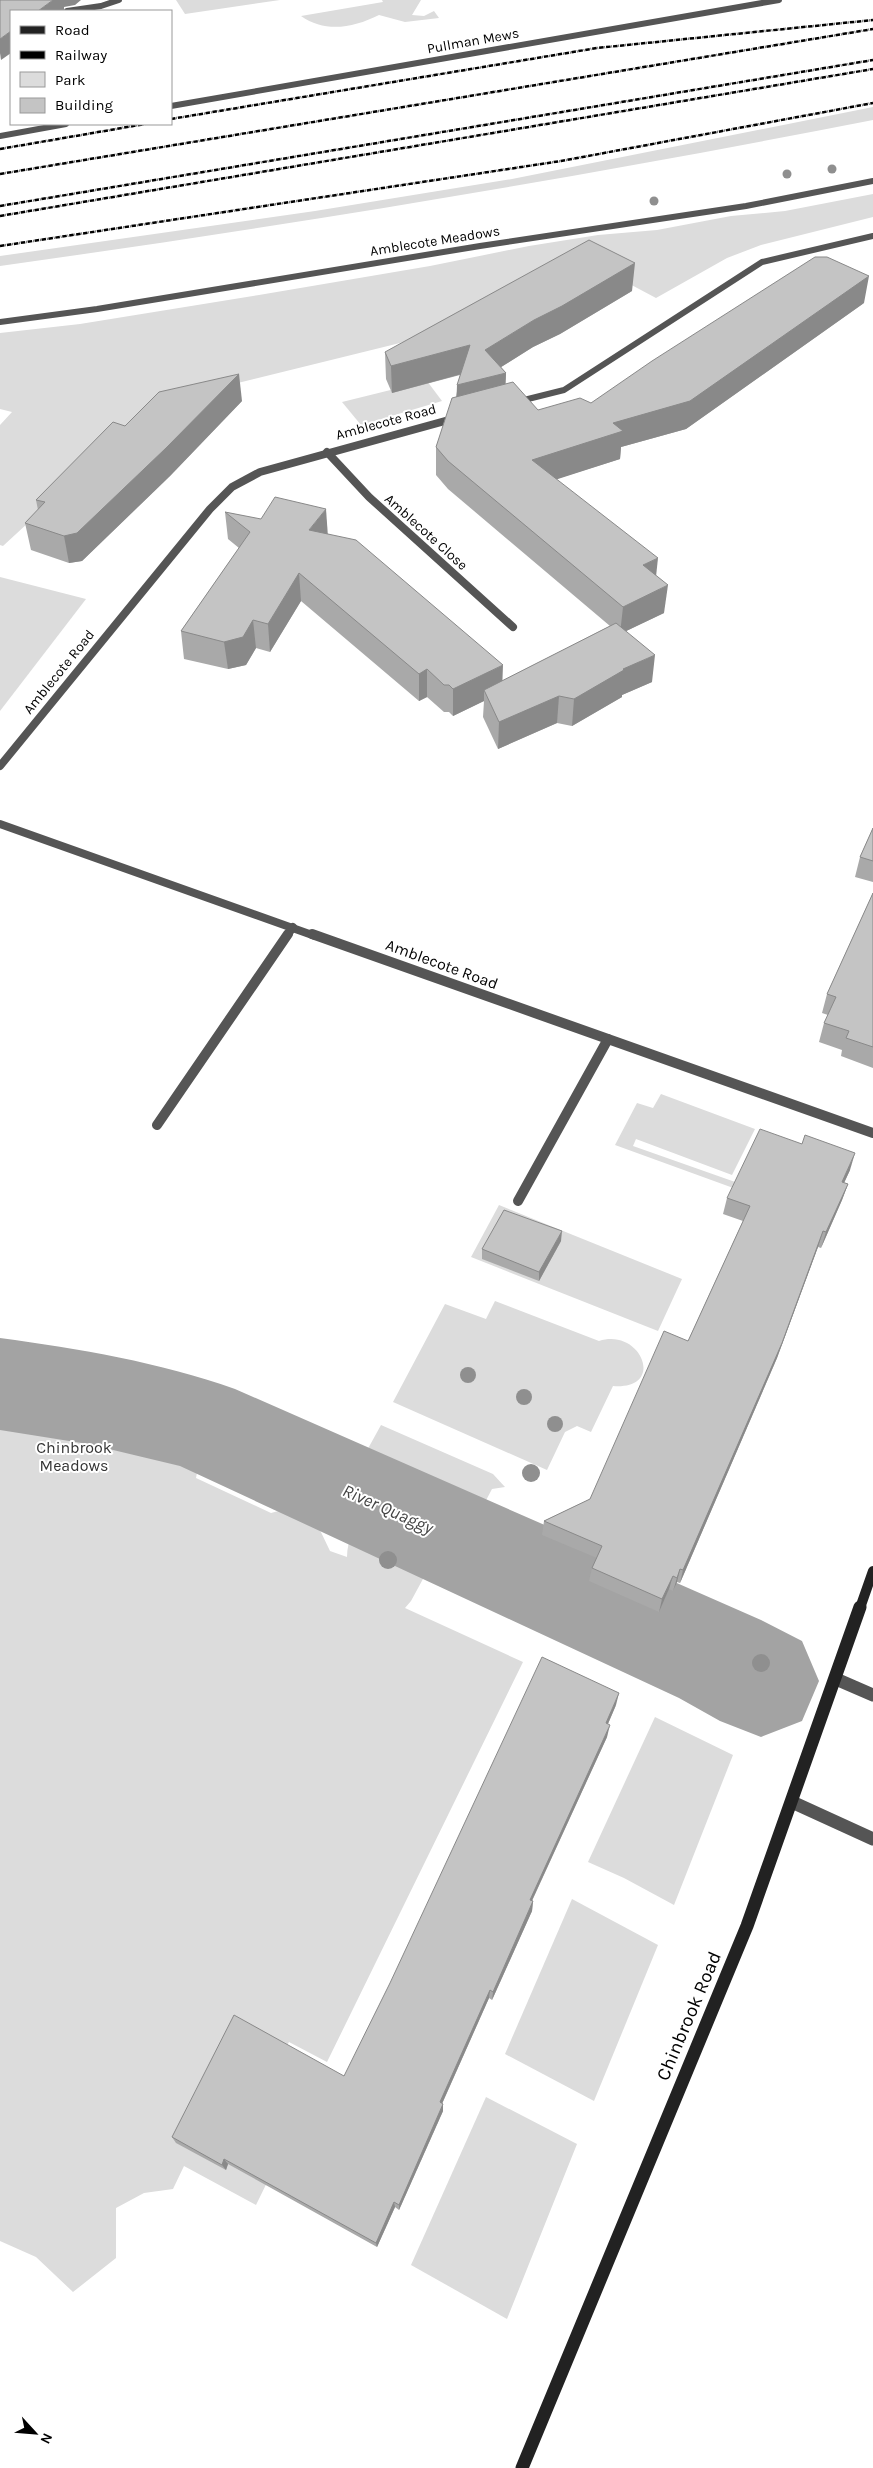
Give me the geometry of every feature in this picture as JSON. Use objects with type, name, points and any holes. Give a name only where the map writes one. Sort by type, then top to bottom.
[{"type":"main road","name":"Chinbrook Road","points":[[522,2468],[747,1926],[873,1572]]},
{"type":"street","points":[[74,10],[101,6],[119,0]]},
{"type":"street","name":"Pullman Mews","points":[[172,106],[779,0]]},
{"type":"street","points":[[0,136],[60,125]]},
{"type":"street","name":"Amblecote Meadows","points":[[0,322],[99,309],[480,246],[746,206],[873,181]]},
{"type":"street","points":[[507,405],[564,390],[762,262],[873,236]]},
{"type":"street","name":"Amblecote Road","points":[[0,766],[222,495],[248,477],[327,452],[469,415]]},
{"type":"street","name":"Amblecote Close","points":[[327,452],[369,497],[513,627]]},
{"type":"street","name":"Amblecote Road","points":[[0,824],[873,1133]]},
{"type":"street","points":[[157,1125],[293,927]]},
{"type":"street","points":[[518,1201],[608,1039]]},
{"type":"street","points":[[836,1679],[873,1695]]},
{"type":"street","points":[[792,1802],[873,1839]]},
{"type":"green space","points":[[176,0],[280,0],[185,14]]},
{"type":"green space","points":[[382,0],[421,0],[412,15],[424,16],[434,11],[439,18],[405,22],[379,15],[349,26],[329,27],[301,16],[383,2]]},
{"type":"green space","points":[[873,107],[873,120],[655,161],[328,217],[0,266],[0,256],[315,211],[512,179]]},
{"type":"green space","points":[[873,194],[873,217],[761,245],[727,258],[656,298],[592,264],[472,323],[400,343],[165,401],[118,440],[3,546],[0,545],[0,425],[12,412],[0,409],[0,333],[80,324],[430,266],[529,246],[598,235],[657,230],[731,216],[785,211]]},
{"type":"green space","points":[[427,381],[442,401],[361,425],[342,402]]},
{"type":"green space","points":[[0,577],[86,599],[0,711]]},
{"type":"green space","points":[[661,1094],[755,1129],[732,1175],[636,1139],[633,1146],[738,1183],[736,1189],[615,1145],[637,1103],[653,1108]]},
{"type":"green space","points":[[499,1205],[682,1279],[658,1331],[471,1257]]},
{"type":"green space","points":[[495,1301],[599,1341],[614,1339],[626,1343],[636,1350],[642,1360],[643,1370],[640,1379],[630,1385],[613,1386],[591,1432],[577,1426],[565,1432],[547,1470],[393,1402],[445,1304],[486,1319]]},
{"type":"green space","name":"Chinbrook Meadows","points":[[0,1358],[164,1406],[168,1422],[192,1432],[201,1451],[196,1478],[271,1513],[286,1509],[306,1517],[319,1528],[330,1551],[347,1557],[349,1541],[356,1531],[364,1524],[376,1522],[401,1526],[427,1540],[436,1555],[411,1601],[405,1608],[523,1662],[327,2062],[289,2042],[285,2049],[322,2070],[256,2205],[184,2166],[173,2189],[144,2193],[116,2208],[116,2258],[73,2292],[36,2257],[0,2241]]},
{"type":"green space","points":[[381,1425],[493,1474],[505,1487],[492,1489],[483,1506],[487,1513],[547,1538],[567,1556],[561,1568],[354,1474]]},
{"type":"green space","points":[[655,1717],[733,1755],[674,1905],[624,1878],[588,1862]]},
{"type":"green space","points":[[572,1899],[658,1945],[594,2101],[505,2054]]},
{"type":"green space","points":[[486,2097],[577,2144],[507,2319],[411,2265]]},
{"type":"building","points":[[0,0],[53,0],[39,10],[10,10],[10,32],[0,39]]},
{"type":"building","points":[[589,240],[635,263],[485,350],[506,373],[457,385],[470,345],[391,366],[385,352]]},
{"type":"building","points":[[815,257],[827,257],[869,276],[690,401],[613,423],[623,431],[532,460],[658,558],[643,565],[668,585],[623,607],[448,461],[436,447],[452,398],[513,382],[538,410],[580,398],[591,403],[652,361]]},
{"type":"building","points":[[239,374],[166,448],[77,533],[64,536],[25,523],[45,502],[36,500],[113,422],[125,426],[159,392]]},
{"type":"building","points":[[275,497],[326,509],[309,530],[356,540],[503,665],[453,689],[449,685],[444,685],[427,669],[419,674],[299,573],[268,624],[253,620],[243,637],[224,642],[181,631],[250,532],[225,512],[261,519]]},
{"type":"building","points":[[616,623],[655,655],[623,669],[574,699],[559,696],[499,722],[484,690]]},
{"type":"building","points":[[873,828],[873,861],[860,857]]},
{"type":"building","points":[[873,893],[873,1047],[846,1038],[849,1031],[824,1023],[836,997],[827,994]]},
{"type":"building","points":[[760,1129],[802,1144],[805,1135],[855,1153],[842,1182],[848,1184],[826,1232],[823,1231],[782,1343],[683,1570],[680,1569],[677,1578],[673,1576],[662,1599],[592,1568],[602,1546],[544,1521],[590,1499],[664,1331],[688,1341],[750,1206],[727,1198]]},
{"type":"building","points":[[504,1210],[562,1231],[539,1272],[482,1249]]},
{"type":"building","points":[[542,1657],[619,1693],[606,1723],[610,1725],[530,1900],[533,1901],[493,1992],[490,1990],[440,2102],[443,2104],[399,2205],[394,2202],[376,2243],[224,2159],[222,2165],[172,2137],[234,2015],[344,2076],[390,1983]]},
{"type":"waterway","name":"River Quaggy","points":[[0,1384],[88,1397],[197,1423],[720,1659],[761,1681]]},
{"type":"railway","points":[[172,119],[597,48],[873,20]]},
{"type":"railway","points":[[0,174],[873,29]]},
{"type":"railway","points":[[0,206],[873,60]]},
{"type":"railway","points":[[0,216],[873,69]]},
{"type":"railway","points":[[0,246],[561,161],[873,103]]},
{"type":"railway","points":[[0,149],[139,125]]}]
